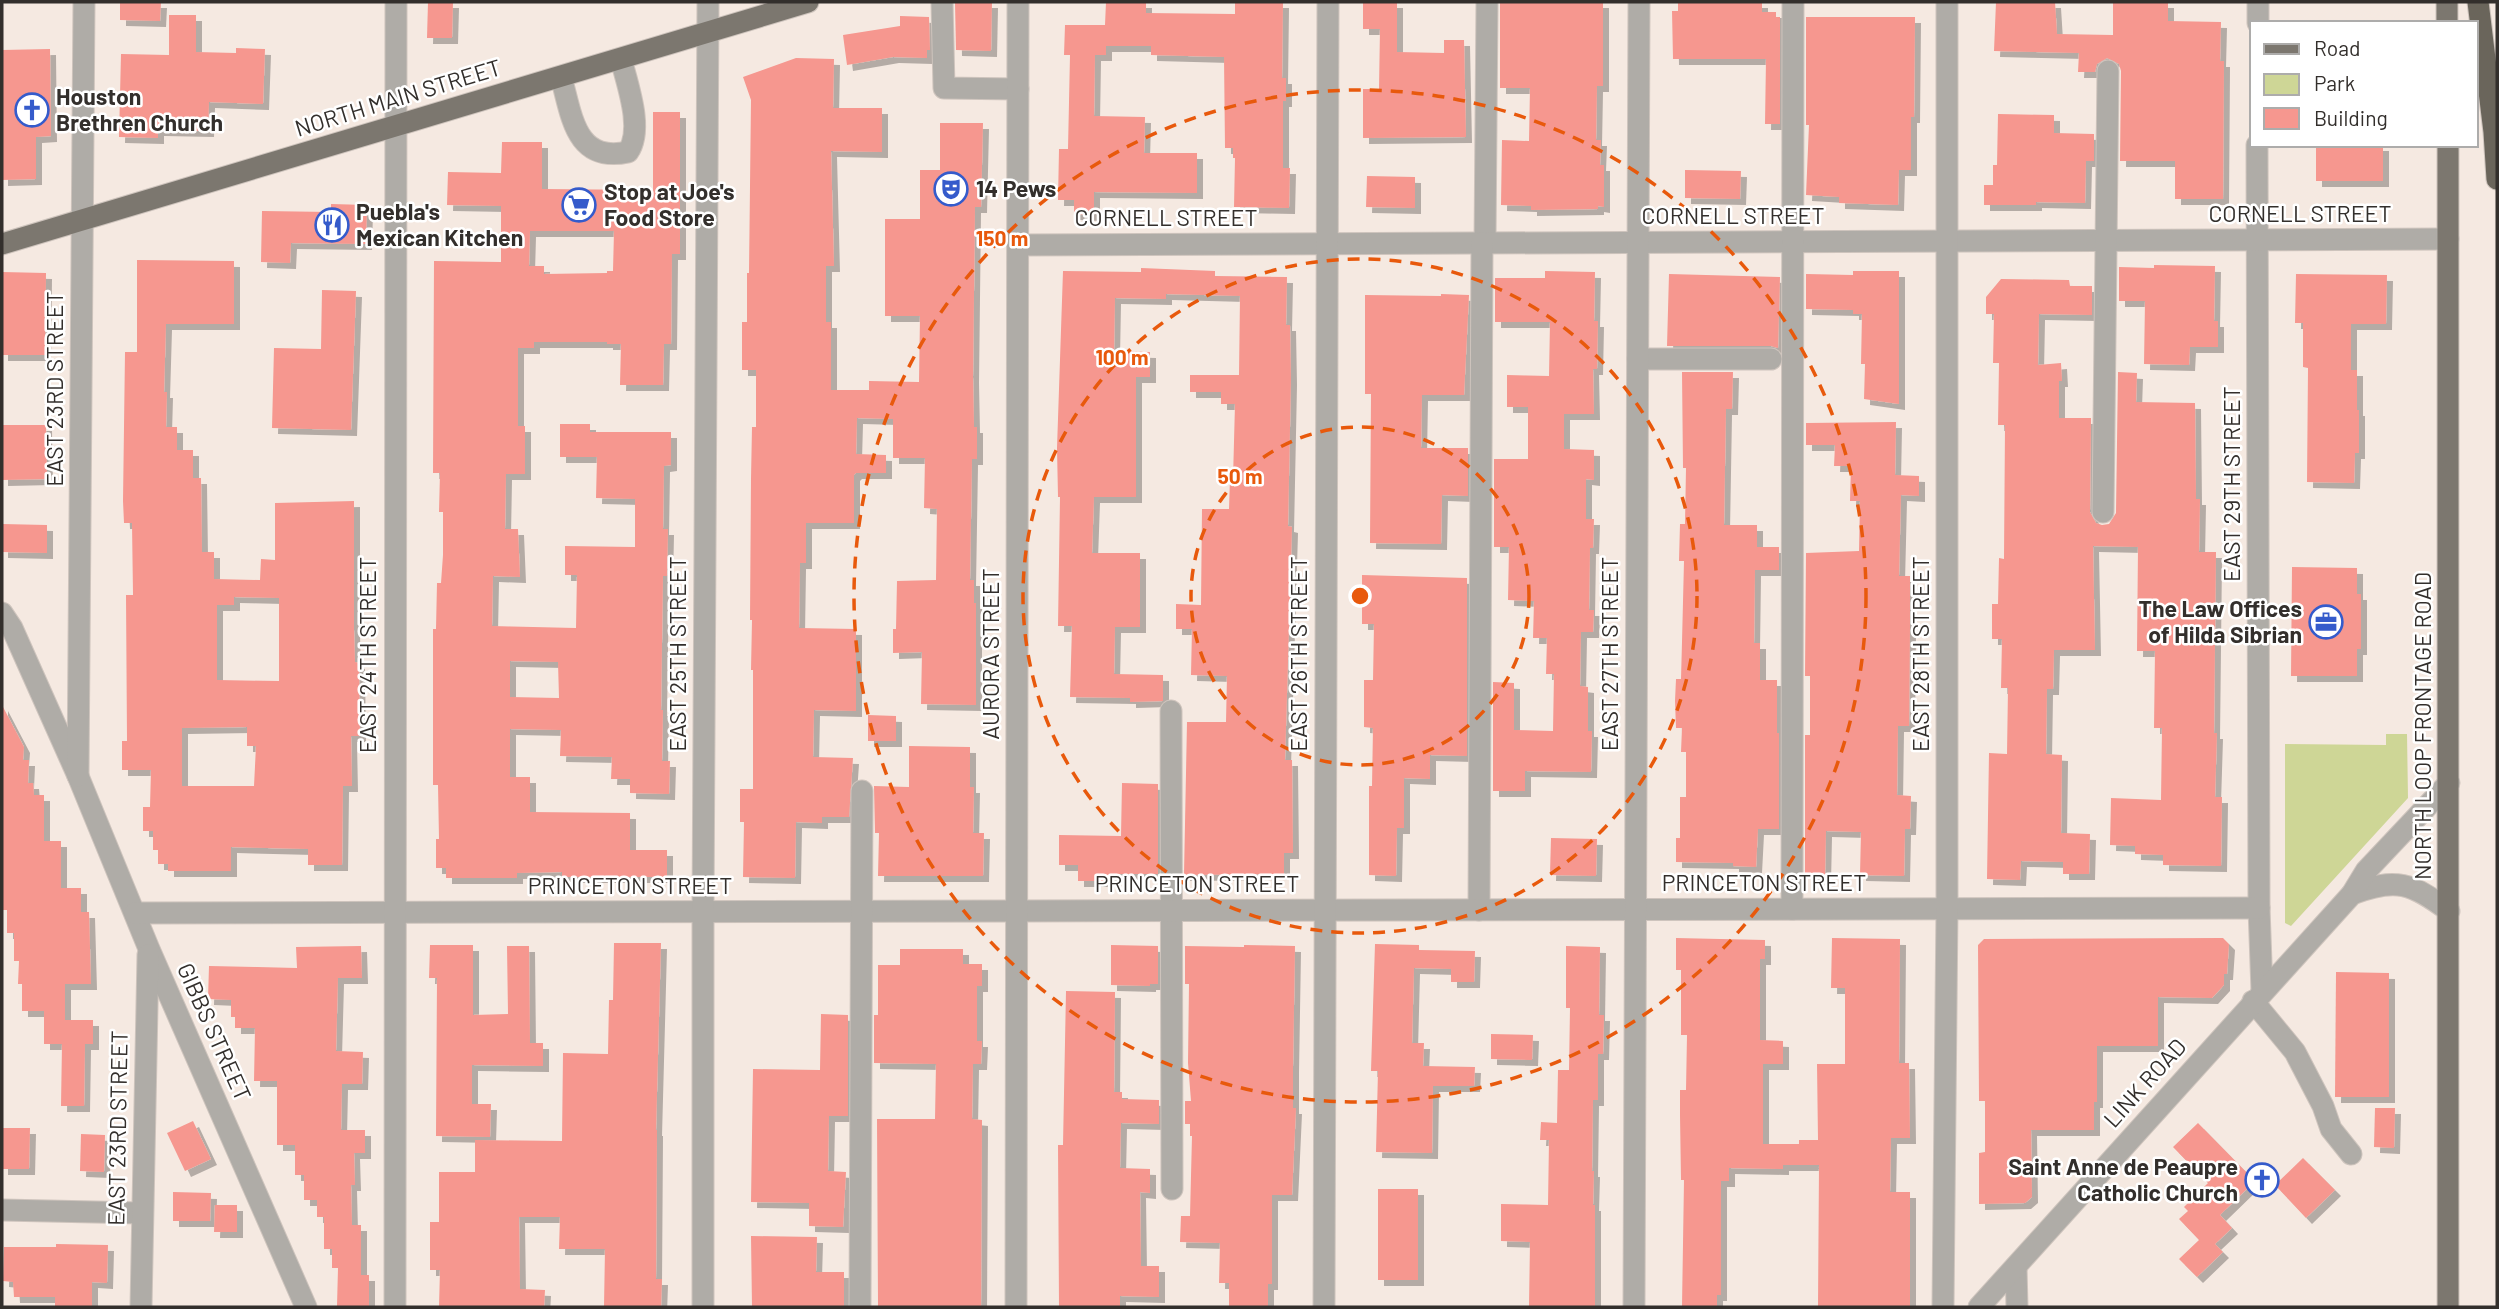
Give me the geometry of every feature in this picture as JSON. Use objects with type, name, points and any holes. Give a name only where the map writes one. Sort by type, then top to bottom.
[{"type":"highway","points":[[2478,2],[2497,179]]},
{"type":"main road","name":"NORTH MAIN STREET","points":[[2,244],[808,2]]},
{"type":"main road","points":[[2447,2],[2447,21]]},
{"type":"main road","name":"NORTH LOOP FRONTAGE ROAD","points":[[2448,147],[2448,1307]]},
{"type":"street","name":"EAST 23RD STREET","points":[[78,776],[84,2]]},
{"type":"street","name":"EAST 24TH STREET","points":[[395,1307],[396,2]]},
{"type":"street","name":"EAST 25TH STREET","points":[[704,1307],[703,912],[708,2]]},
{"type":"street","points":[[942,2],[944,88],[1018,89]]},
{"type":"street","name":"AURORA STREET","points":[[1016,1307],[1018,2]]},
{"type":"street","name":"EAST 26TH STREET","points":[[1324,1307],[1328,2]]},
{"type":"street","points":[[1479,910],[1487,2]]},
{"type":"street","name":"EAST 27TH STREET","points":[[1634,1307],[1639,2]]},
{"type":"street","points":[[1792,909],[1793,2]]},
{"type":"street","name":"EAST 28TH STREET","points":[[1942,1307],[1947,908],[1947,2]]},
{"type":"street","points":[[2258,2],[2258,21]]},
{"type":"street","points":[[561,77],[582,142],[592,149],[616,154],[628,152],[634,144],[633,106],[621,59]]},
{"type":"street","points":[[2103,512],[2108,71]]},
{"type":"street","name":"EAST 29TH STREET","points":[[2257,147],[2258,996]]},
{"type":"street","name":"CORNELL STREET","points":[[1018,245],[2448,239]]},
{"type":"street","points":[[1638,359],[1771,359]]},
{"type":"street","name":"GIBBS STREET","points":[[2,613],[12,628],[78,776],[149,949],[306,1307]]},
{"type":"street","points":[[1171,711],[1172,1189]]},
{"type":"street","name":"LINK ROAD","points":[[1979,1307],[2352,894],[2366,871],[2449,783]]},
{"type":"street","points":[[860,1307],[862,791]]},
{"type":"street","points":[[2352,894],[2374,886],[2404,884],[2420,890],[2449,911]]},
{"type":"street","name":"PRINCETON STREET","points":[[135,913],[2259,908]]},
{"type":"street","name":"EAST 23RD STREET","points":[[141,1307],[141,1213],[149,949]]},
{"type":"street","points":[[2258,996],[2295,1052],[2323,1106],[2331,1129],[2351,1154]]},
{"type":"street","points":[[2,1210],[141,1213]]},
{"type":"street","points":[[2016,1267],[2017,1307]]},
{"type":"green space","points":[[2386,734],[2407,734],[2408,798],[2291,926],[2285,923],[2285,744],[2386,745]]},
{"type":"building","points":[[120,2],[161,2],[160,21],[120,20]]},
{"type":"building","points":[[428,2],[453,2],[452,38],[427,38]]},
{"type":"building","points":[[955,2],[992,2],[991,51],[956,50]]},
{"type":"building","points":[[1106,2],[1146,2],[1146,13],[1235,14],[1235,2],[1283,2],[1282,78],[1286,78],[1286,101],[1283,101],[1283,168],[1290,168],[1289,208],[1234,207],[1235,158],[1233,148],[1225,148],[1224,57],[1151,55],[1151,46],[1106,46],[1106,55],[1095,55],[1094,116],[1145,117],[1144,153],[1197,153],[1197,193],[1094,192],[1094,215],[1074,214],[1074,200],[1058,200],[1059,149],[1068,149],[1070,55],[1064,55],[1065,25],[1105,25]]},
{"type":"building","points":[[1363,2],[1397,2],[1397,52],[1444,53],[1444,40],[1464,40],[1466,137],[1363,138],[1363,89],[1379,89],[1380,29],[1363,29]]},
{"type":"building","points":[[1500,2],[1603,2],[1603,86],[1597,86],[1596,140],[1601,140],[1600,165],[1604,165],[1604,207],[1531,210],[1531,206],[1501,205],[1502,140],[1529,141],[1530,88],[1500,88]]},
{"type":"building","points":[[1678,2],[1762,2],[1762,12],[1776,12],[1776,17],[1780,17],[1780,124],[1765,124],[1766,59],[1673,59],[1672,11],[1678,11]]},
{"type":"building","points":[[1996,2],[2055,2],[2057,34],[2113,35],[2113,2],[2168,2],[2168,21],[2221,22],[2220,61],[2224,61],[2223,199],[2175,199],[2175,161],[2120,161],[2119,64],[2107,58],[2097,64],[2095,72],[2078,72],[2079,53],[1994,51]]},
{"type":"building","points":[[169,15],[196,15],[196,52],[236,53],[236,48],[265,49],[263,104],[209,102],[208,131],[158,130],[158,138],[119,137],[121,54],[169,55]]},
{"type":"building","points":[[900,16],[929,17],[930,50],[927,50],[927,58],[893,57],[847,65],[843,35],[900,26]]},
{"type":"building","points":[[1806,17],[1915,17],[1911,170],[1899,170],[1898,205],[1839,203],[1839,197],[1806,195],[1809,125],[1806,125]]},
{"type":"building","name":"Houston Brethren Church","points":[[50,49],[51,136],[36,137],[36,179],[2,180],[2,50]]},
{"type":"building","points":[[796,58],[834,59],[833,108],[882,108],[882,152],[831,151],[834,266],[826,266],[826,322],[831,322],[831,390],[869,390],[869,381],[919,382],[920,316],[885,316],[885,219],[920,219],[920,170],[940,170],[940,123],[983,123],[981,207],[975,207],[973,377],[977,459],[972,459],[970,580],[974,580],[976,603],[976,705],[921,704],[922,652],[893,653],[897,581],[936,580],[937,509],[924,508],[925,458],[893,458],[893,419],[857,418],[856,454],[886,455],[886,473],[854,475],[854,523],[806,523],[806,563],[800,563],[799,628],[856,629],[856,711],[814,710],[813,757],[853,758],[849,817],[822,817],[822,823],[796,822],[795,878],[743,877],[744,822],[740,822],[740,789],[753,789],[751,479],[752,427],[756,427],[756,370],[742,370],[742,322],[747,322],[749,273],[751,100],[743,77]]},
{"type":"building","points":[[653,112],[680,112],[680,254],[672,254],[671,344],[664,344],[663,385],[620,385],[621,344],[534,342],[534,348],[518,348],[518,426],[525,426],[525,474],[506,474],[505,529],[518,529],[520,577],[493,576],[492,626],[576,628],[577,575],[565,575],[565,546],[635,547],[635,499],[596,498],[597,457],[560,457],[560,424],[590,424],[590,432],[671,432],[671,465],[664,466],[663,529],[668,529],[667,576],[663,576],[661,710],[662,761],[670,761],[669,794],[630,793],[630,779],[611,779],[612,757],[560,756],[561,730],[510,729],[510,777],[530,777],[530,812],[630,813],[630,850],[667,850],[667,877],[562,877],[562,872],[517,873],[517,878],[446,878],[446,868],[436,868],[436,839],[439,839],[438,785],[433,785],[433,629],[436,629],[437,583],[441,583],[443,555],[443,512],[439,512],[440,473],[433,473],[434,261],[501,262],[501,206],[447,205],[448,172],[501,173],[502,142],[542,142],[542,189],[653,190]],"holes":[[[530,231],[614,231],[613,271],[544,274],[544,266],[529,266]],[[510,661],[558,662],[559,698],[510,697]]]},
{"type":"building","points":[[1998,114],[2054,115],[2054,133],[2094,134],[2094,161],[2086,161],[2085,203],[1984,205],[1984,185],[1993,185],[1993,165],[1997,165]]},
{"type":"building","points":[[2316,147],[2383,147],[2383,181],[2316,181]]},
{"type":"building","points":[[1685,170],[1741,171],[1740,199],[1685,198]]},
{"type":"building","points":[[1367,176],[1415,177],[1415,208],[1366,207]]},
{"type":"building","points":[[331,204],[367,205],[366,244],[291,243],[290,263],[261,262],[262,211],[331,212]]},
{"type":"building","points":[[137,260],[234,261],[234,324],[166,324],[166,427],[177,427],[177,450],[193,450],[193,478],[201,478],[202,552],[214,552],[214,579],[260,580],[261,559],[275,560],[275,503],[354,501],[354,630],[355,662],[359,663],[360,736],[351,736],[352,786],[343,786],[342,865],[308,865],[308,849],[231,847],[231,871],[168,871],[168,864],[158,864],[158,850],[153,850],[153,831],[143,831],[143,807],[150,807],[151,770],[122,770],[122,741],[127,741],[126,595],[133,595],[132,523],[124,523],[123,501],[125,352],[137,352]],"holes":[[[234,597],[279,598],[279,681],[217,680],[217,605],[234,605]],[[247,727],[247,746],[256,746],[254,786],[182,786],[182,728]]]},
{"type":"building","points":[[2154,265],[2215,266],[2214,321],[2218,321],[2218,347],[2190,347],[2189,365],[2144,364],[2145,301],[2119,301],[2119,267],[2154,268]]},
{"type":"building","points":[[1141,268],[1215,271],[1215,276],[1287,277],[1286,325],[1290,325],[1291,379],[1288,526],[1292,527],[1285,760],[1292,760],[1293,853],[1284,853],[1284,874],[1184,875],[1187,722],[1226,722],[1227,676],[1191,675],[1192,629],[1176,629],[1176,604],[1201,605],[1202,509],[1229,509],[1230,478],[1233,479],[1235,404],[1221,404],[1221,392],[1190,392],[1190,375],[1239,375],[1240,296],[1166,294],[1166,299],[1115,298],[1114,351],[1150,352],[1150,377],[1136,377],[1136,497],[1094,497],[1092,553],[1140,553],[1140,627],[1115,627],[1114,674],[1163,675],[1163,701],[1130,702],[1130,698],[1070,697],[1072,626],[1058,626],[1060,497],[1057,448],[1063,271],[1141,272]]},
{"type":"building","points":[[1545,271],[1595,272],[1594,321],[1598,321],[1597,369],[1593,369],[1594,414],[1564,414],[1564,449],[1594,450],[1594,480],[1586,479],[1586,519],[1594,519],[1593,548],[1590,548],[1589,610],[1594,610],[1593,632],[1581,632],[1580,686],[1588,687],[1588,731],[1592,731],[1591,772],[1525,771],[1525,791],[1493,791],[1493,682],[1514,683],[1514,730],[1553,731],[1554,674],[1546,674],[1547,638],[1533,638],[1534,601],[1508,600],[1509,547],[1494,547],[1494,459],[1528,459],[1528,407],[1507,407],[1507,375],[1549,376],[1550,322],[1495,322],[1495,278],[1545,278]]},
{"type":"building","points":[[1853,271],[1899,271],[1899,404],[1864,399],[1865,364],[1861,364],[1862,314],[1853,314],[1853,310],[1806,309],[1806,274],[1853,275]]},
{"type":"building","points":[[2,272],[46,273],[45,355],[2,355]]},
{"type":"building","points":[[1669,274],[1780,277],[1778,348],[1667,346]]},
{"type":"building","points":[[2296,274],[2387,275],[2386,324],[2351,324],[2351,370],[2357,370],[2359,410],[2359,453],[2355,453],[2354,483],[2307,482],[2308,368],[2303,367],[2303,323],[2295,323]]},
{"type":"building","points":[[2001,279],[2069,280],[2070,286],[2092,286],[2092,315],[2039,314],[2038,365],[2061,363],[2059,418],[2091,418],[2090,512],[2096,523],[2109,524],[2116,513],[2118,372],[2137,373],[2136,402],[2195,403],[2196,499],[2200,499],[2199,552],[2216,552],[2215,797],[2222,797],[2221,866],[2163,865],[2163,855],[2135,854],[2135,846],[2110,845],[2111,798],[2161,800],[2162,728],[2154,728],[2155,651],[2137,651],[2138,547],[2093,546],[2095,650],[2054,650],[2053,689],[2047,689],[2046,754],[2062,755],[2061,833],[2090,834],[2089,874],[2063,874],[2063,862],[2021,861],[2020,880],[1987,879],[1989,753],[2007,754],[2008,688],[2001,688],[2002,639],[1992,639],[1992,604],[1998,604],[1999,558],[2004,559],[2005,425],[1998,425],[1999,363],[1993,363],[1994,314],[1986,314],[1986,297]]},
{"type":"building","points":[[322,290],[356,291],[351,430],[272,428],[274,348],[321,349]]},
{"type":"building","points":[[1365,295],[1469,295],[1464,395],[1422,395],[1421,448],[1468,448],[1468,496],[1442,495],[1441,544],[1370,543],[1371,394],[1365,394]]},
{"type":"building","points":[[1682,372],[1733,372],[1732,409],[1726,409],[1724,525],[1757,525],[1757,547],[1779,547],[1779,570],[1755,570],[1754,643],[1760,643],[1760,680],[1777,680],[1779,733],[1779,829],[1758,829],[1756,867],[1733,866],[1733,863],[1676,862],[1676,838],[1680,838],[1680,797],[1686,797],[1686,752],[1681,752],[1682,728],[1676,728],[1675,701],[1676,679],[1681,679],[1684,561],[1679,561],[1680,524],[1685,524],[1686,468],[1683,468]]},
{"type":"building","points":[[1896,422],[1895,475],[1919,476],[1919,496],[1901,495],[1899,576],[1910,576],[1909,726],[1898,726],[1897,795],[1911,796],[1910,829],[1905,829],[1904,876],[1860,875],[1861,832],[1826,831],[1825,877],[1805,877],[1805,735],[1810,735],[1810,676],[1805,676],[1806,553],[1859,551],[1860,501],[1850,501],[1851,466],[1834,466],[1835,445],[1806,445],[1806,423]]},
{"type":"building","points":[[2,425],[46,425],[47,479],[2,480]]},
{"type":"building","points":[[2,524],[47,525],[47,553],[2,552]]},
{"type":"building","name":"The Law Offices of Hilda Sibrian","points":[[2292,567],[2357,568],[2357,594],[2361,594],[2361,649],[2357,649],[2357,676],[2291,676]]},
{"type":"building","points":[[1362,575],[1467,578],[1467,756],[1430,755],[1430,779],[1404,778],[1404,828],[1397,828],[1396,876],[1369,875],[1369,786],[1372,786],[1373,728],[1364,727],[1364,680],[1373,680],[1374,624],[1362,624]]},
{"type":"building","points":[[2,705],[24,747],[23,760],[29,760],[28,783],[33,783],[34,795],[44,795],[44,841],[61,841],[61,888],[81,888],[81,912],[89,912],[91,984],[65,984],[65,1020],[93,1020],[93,1044],[85,1044],[84,1106],[61,1106],[62,1044],[44,1044],[44,1011],[22,1011],[22,984],[18,984],[19,961],[14,961],[14,933],[7,933],[7,910],[2,910]]},
{"type":"building","points":[[868,715],[896,716],[896,741],[868,741]]},
{"type":"building","points":[[909,746],[970,747],[970,787],[974,787],[973,833],[984,833],[983,876],[878,876],[879,833],[875,833],[874,786],[909,787]]},
{"type":"building","points":[[1122,783],[1158,784],[1158,874],[1112,874],[1112,881],[1078,881],[1078,865],[1059,865],[1059,835],[1121,836]]},
{"type":"building","points":[[1551,838],[1597,839],[1596,876],[1550,875]]},
{"type":"building","points":[[1676,938],[1765,940],[1765,959],[1760,959],[1760,1040],[1783,1041],[1783,1064],[1763,1064],[1763,1144],[1799,1144],[1799,1140],[1818,1140],[1817,1064],[1845,1064],[1845,988],[1831,988],[1832,938],[1900,939],[1899,1063],[1909,1063],[1910,1138],[1891,1138],[1890,1192],[1910,1192],[1910,1307],[1818,1307],[1819,1165],[1783,1165],[1783,1169],[1729,1168],[1729,1181],[1721,1181],[1721,1295],[1717,1295],[1717,1307],[1682,1307],[1684,1180],[1681,1180],[1680,1090],[1686,1090],[1687,1035],[1681,1035],[1681,970],[1676,970]]},
{"type":"building","points":[[2223,938],[2229,944],[2227,974],[2224,974],[2224,985],[2212,998],[2158,997],[2158,1046],[2097,1046],[2094,1130],[2031,1130],[2032,1197],[2025,1203],[1979,1204],[1979,1153],[1985,1152],[1985,1101],[1979,1101],[1978,945],[1984,939]]},
{"type":"building","points":[[614,943],[661,943],[656,1130],[656,1279],[662,1279],[661,1307],[604,1307],[605,1249],[559,1249],[560,1217],[519,1217],[520,1289],[545,1290],[544,1307],[439,1307],[440,1270],[430,1270],[430,1222],[439,1222],[439,1172],[475,1172],[475,1140],[562,1141],[563,1053],[608,1054]]},
{"type":"building","points":[[1375,944],[1419,945],[1419,950],[1475,951],[1474,982],[1451,982],[1451,969],[1414,968],[1412,1043],[1424,1043],[1423,1066],[1475,1067],[1474,1086],[1433,1086],[1432,1153],[1376,1152],[1378,1071],[1371,1071]]},
{"type":"building","points":[[430,945],[473,945],[473,1015],[508,1014],[507,946],[529,946],[530,1043],[543,1043],[543,1066],[472,1065],[472,1104],[491,1104],[490,1137],[436,1136],[437,978],[429,978]]},
{"type":"building","points":[[1111,945],[1158,946],[1158,984],[1111,985]]},
{"type":"building","points":[[361,946],[362,978],[338,978],[336,1051],[363,1052],[362,1084],[342,1084],[341,1130],[365,1130],[365,1153],[354,1153],[355,1185],[351,1185],[352,1225],[361,1225],[361,1275],[369,1275],[369,1306],[337,1306],[338,1268],[332,1268],[332,1249],[324,1249],[324,1217],[317,1217],[317,1200],[304,1200],[304,1175],[295,1175],[295,1145],[277,1145],[277,1081],[254,1081],[255,1028],[235,1028],[235,1017],[231,1017],[231,1000],[208,999],[209,966],[297,968],[296,947]]},
{"type":"building","points":[[1185,946],[1295,946],[1293,1108],[1296,1108],[1292,1195],[1272,1195],[1272,1284],[1268,1284],[1268,1307],[1229,1307],[1229,1283],[1219,1283],[1220,1243],[1180,1242],[1181,1216],[1190,1216],[1192,1136],[1190,1124],[1185,1124],[1185,1101],[1191,1101],[1188,1063],[1189,984],[1185,984]]},
{"type":"building","points":[[1566,946],[1600,947],[1599,1015],[1604,1015],[1603,1054],[1598,1054],[1598,1100],[1593,1100],[1595,1307],[1529,1307],[1530,1242],[1501,1241],[1501,1204],[1548,1205],[1549,1140],[1540,1140],[1541,1122],[1557,1123],[1558,1070],[1569,1070],[1570,1008],[1566,1008]]},
{"type":"building","points":[[900,949],[963,949],[963,964],[982,964],[982,986],[977,986],[977,1041],[982,1041],[981,1064],[973,1064],[972,1119],[982,1120],[981,1307],[878,1307],[877,1119],[935,1119],[936,1064],[874,1063],[878,965],[900,965]]},
{"type":"building","points":[[2336,972],[2389,973],[2389,1097],[2335,1097]]},
{"type":"building","points":[[1066,991],[1115,992],[1114,1092],[1122,1092],[1122,1099],[1159,1100],[1159,1124],[1121,1123],[1120,1168],[1150,1169],[1150,1193],[1140,1192],[1141,1266],[1159,1266],[1159,1297],[1120,1296],[1120,1307],[1059,1307],[1058,1145],[1063,1145]]},
{"type":"building","points":[[821,1014],[848,1015],[848,1116],[829,1116],[828,1171],[846,1172],[843,1227],[809,1226],[809,1203],[751,1202],[753,1069],[820,1070]]},
{"type":"building","points":[[1491,1034],[1533,1035],[1532,1060],[1491,1059]]},
{"type":"building","points":[[2375,1108],[2395,1108],[2394,1148],[2374,1147]]},
{"type":"building","points":[[193,1121],[211,1159],[185,1171],[167,1133]]},
{"type":"building","points":[[2198,1123],[2255,1181],[2220,1215],[2232,1228],[2215,1244],[2223,1252],[2197,1277],[2179,1259],[2199,1240],[2179,1219],[2188,1211],[2184,1207],[2208,1183],[2173,1147]]},
{"type":"building","points":[[2,1128],[30,1128],[29,1169],[2,1169]]},
{"type":"building","points":[[81,1134],[105,1135],[104,1172],[80,1171]]},
{"type":"building","points":[[2303,1158],[2335,1190],[2306,1218],[2275,1185]]},
{"type":"building","points":[[1378,1189],[1418,1189],[1418,1280],[1378,1280]]},
{"type":"building","points":[[173,1192],[211,1193],[210,1221],[173,1221]]},
{"type":"building","points":[[215,1205],[237,1205],[237,1232],[214,1232]]},
{"type":"building","points":[[751,1236],[817,1237],[816,1272],[844,1272],[844,1307],[752,1307]]},
{"type":"building","points":[[56,1244],[108,1245],[107,1283],[92,1282],[92,1307],[55,1306],[55,1297],[14,1297],[13,1282],[3,1281],[4,1247],[56,1247]]},
{"type":"place","name":"Houston Brethren Church","points":[[32,110]]},
{"type":"place","name":"14 Pews","points":[[951,189]]},
{"type":"place","name":"Stop at Joe's Food Store","points":[[579,205]]},
{"type":"place","name":"Puebla's Mexican Kitchen","points":[[332,225]]},
{"type":"place","name":"The Law Offices of Hilda Sibrian","points":[[2326,622]]},
{"type":"place","name":"Saint Anne de Peaupre Catholic Church","points":[[2262,1180]]}]
